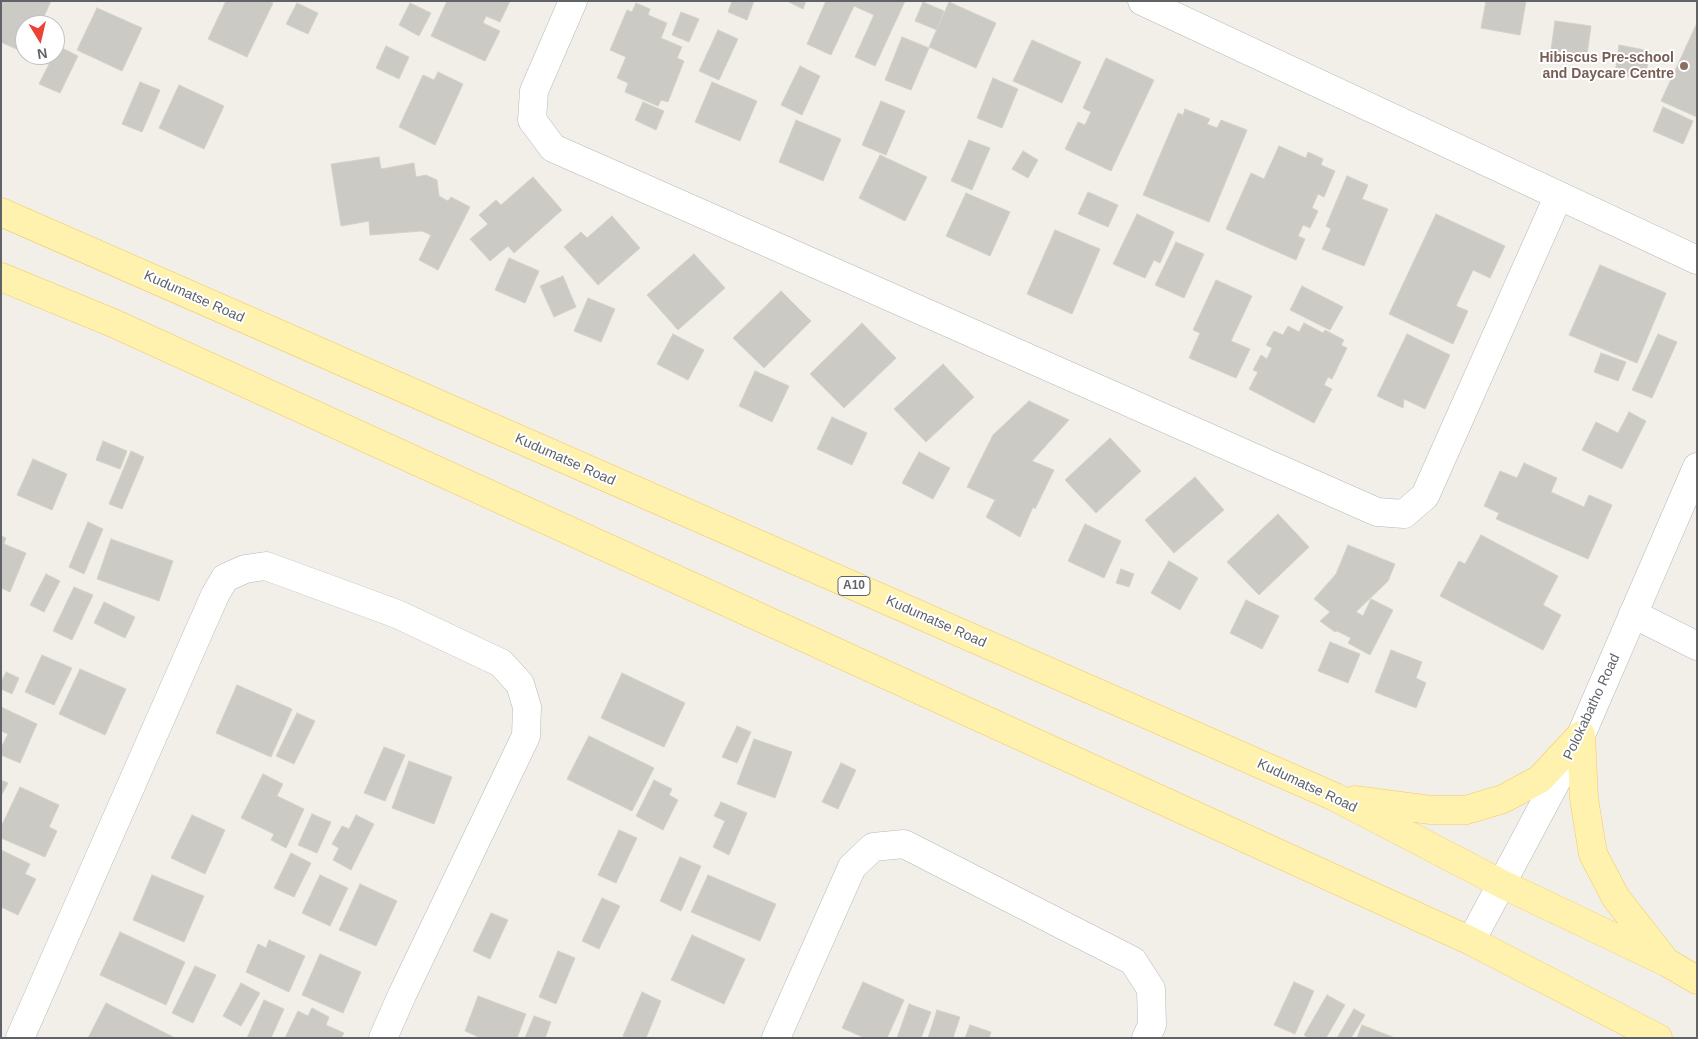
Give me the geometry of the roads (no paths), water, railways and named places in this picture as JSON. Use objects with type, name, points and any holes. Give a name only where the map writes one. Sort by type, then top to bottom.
[{"type":"main road","name":"Kudumatse Road","points":[[1,212],[1335,797],[1502,884],[1666,962],[1697,980]]},
{"type":"main road","points":[[1,276],[113,323],[1471,941],[1658,1038]]},
{"type":"main road","points":[[1335,797],[1431,810],[1466,810],[1503,799],[1540,779],[1581,735]]},
{"type":"main road","points":[[1581,735],[1584,799],[1593,854],[1616,898],[1666,962]]},
{"type":"street","points":[[573,1],[534,91],[532,120],[553,148],[1376,512],[1404,514],[1424,496],[1558,197]]},
{"type":"street","points":[[1142,1],[1558,197],[1697,260]]},
{"type":"street","name":"Polokabatho Road","points":[[1471,941],[1581,735],[1697,467]]},
{"type":"street","points":[[20,1038],[215,595],[225,578],[245,569],[266,566],[397,614],[501,663],[520,684],[527,707],[526,736],[383,1038]]},
{"type":"street","points":[[1633,614],[1697,646]]},
{"type":"street","points":[[776,1038],[852,867],[873,847],[904,844],[1133,961],[1151,989],[1152,1025],[1146,1038]]},
{"type":"place","name":"Hibiscus Pre-school and Daycare Centre","points":[[1684,66]]}]
